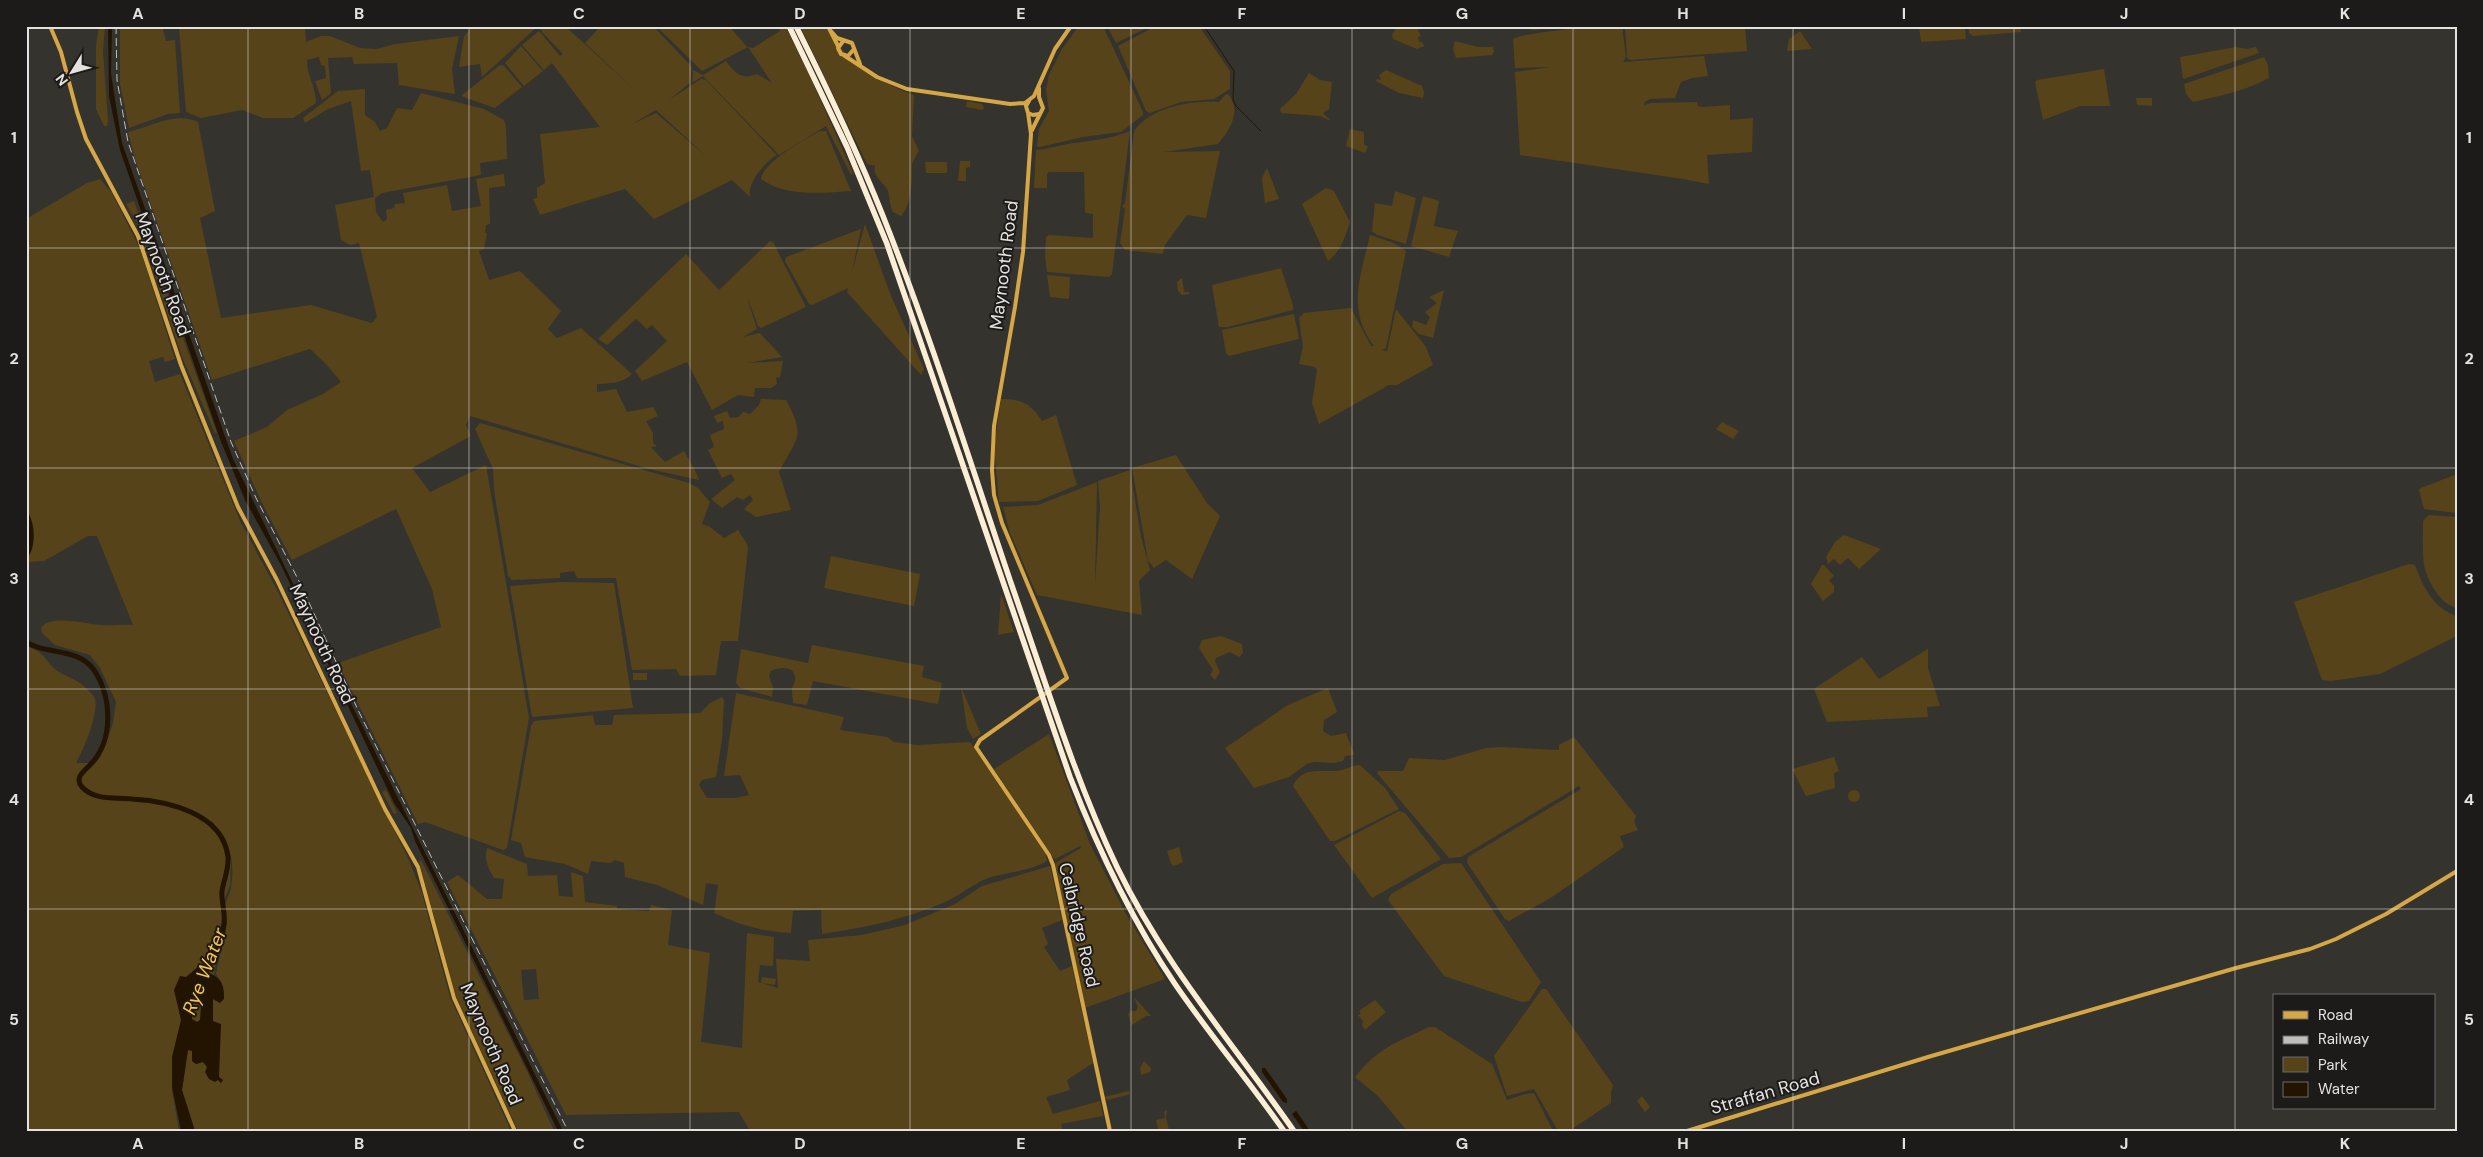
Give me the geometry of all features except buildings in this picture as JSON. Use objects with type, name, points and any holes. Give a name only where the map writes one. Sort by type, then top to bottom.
[{"type":"highway","points":[[789,26],[842,138],[887,244],[1070,777],[1102,854],[1136,920],[1164,966],[1283,1131]]},
{"type":"highway","points":[[796,26],[853,144],[896,249],[1037,658],[1083,786],[1106,842],[1130,892],[1170,962],[1295,1131]]},
{"type":"main road","name":"Maynooth Road","points":[[50,26],[61,52],[76,112],[86,139],[104,169],[138,236],[181,365],[238,507],[277,580],[386,809],[418,867],[454,998],[515,1131]]},
{"type":"main road","points":[[1028,112],[1030,101],[1057,45],[1071,26]]},
{"type":"main road","points":[[829,28],[838,46],[839,53],[893,84],[907,89],[1010,104],[1033,115],[1039,114],[1043,108],[1038,95],[1042,76]]},
{"type":"main road","points":[[829,28],[837,38],[852,43],[857,60],[865,69]]},
{"type":"main road","points":[[838,46],[846,40]]},
{"type":"main road","points":[[845,56],[850,55],[854,49]]},
{"type":"main road","points":[[1010,104],[1030,101],[1040,102]]},
{"type":"main road","name":"Maynooth Road","points":[[976,744],[1068,678],[1007,536],[994,495],[992,448],[1021,267],[1031,134],[1028,112]]},
{"type":"main road","name":"Maynooth Road","points":[[1031,134],[1039,114]]},
{"type":"main road","name":"Celbridge Road","points":[[976,744],[977,749],[1049,855],[1053,865],[1110,1131]]},
{"type":"main road","name":"Straffan Road","points":[[1687,1131],[1928,1057],[2236,968],[2310,949],[2336,939],[2386,914],[2457,871]]},
{"type":"green space","points":[[99,26],[105,26],[103,51],[107,126],[104,126],[96,109],[96,46]]},
{"type":"green space","points":[[120,26],[162,26],[166,41],[175,40],[180,113],[168,114],[129,128],[120,84]]},
{"type":"green space","points":[[305,26],[306,42],[321,36],[330,36],[360,48],[377,49],[395,44],[459,36],[452,69],[455,94],[399,85],[397,63],[354,64],[352,57],[328,58],[331,93],[322,100],[315,81],[326,78],[325,66],[321,65],[319,57],[307,60],[316,103],[293,118],[263,118],[242,110],[201,118],[186,112],[179,27]]},
{"type":"green space","points":[[473,26],[538,26],[482,77],[480,64],[459,67],[464,36]]},
{"type":"green space","points":[[544,26],[565,26],[635,90],[585,43],[601,26],[653,26],[692,67],[690,83],[669,100],[701,79],[706,80],[777,155],[767,162],[754,179],[751,185],[750,197],[732,180],[654,219],[625,189],[540,215],[533,199],[537,198],[537,188],[545,183],[540,134],[600,127],[552,63],[544,70],[522,45],[539,31],[560,56],[563,54],[541,29]],"holes":[[[656,110],[706,156],[656,113],[632,124]]]},
{"type":"green space","points":[[656,26],[729,26],[748,47],[702,71]]},
{"type":"green space","points":[[778,26],[785,26],[808,72],[853,173],[851,175],[826,126],[779,155],[703,76],[692,83],[693,70],[703,75],[726,61],[739,75],[751,76],[757,74],[772,83],[748,47],[753,48],[780,31]]},
{"type":"green space","points":[[800,26],[827,26],[843,50],[863,69],[875,77],[914,95],[912,136],[919,151],[912,164],[909,199],[901,216],[893,212],[888,191],[877,177],[875,166],[867,164]]},
{"type":"green space","points":[[1079,26],[1103,26],[1143,115],[1121,132],[1037,146],[1039,129],[1049,111],[1046,90],[1049,75],[1062,49]]},
{"type":"green space","points":[[1107,26],[1151,26],[1116,43]]},
{"type":"green space","points":[[1156,26],[1199,26],[1230,71],[1230,89],[1214,99],[1181,102],[1150,113],[1146,111],[1118,46]]},
{"type":"green space","points":[[1397,26],[1417,28],[1421,36],[1418,37],[1419,42],[1422,42],[1424,46],[1417,49],[1393,39],[1392,35]]},
{"type":"green space","points":[[1528,26],[1581,26],[1532,30]]},
{"type":"green space","points":[[1592,26],[1622,26],[1626,57],[1623,62],[1704,56],[1708,76],[1692,78],[1681,82],[1675,98],[1650,99],[1644,105],[1651,103],[1697,102],[1698,106],[1702,107],[1730,105],[1730,120],[1753,118],[1752,152],[1707,155],[1709,184],[1520,155],[1515,72],[1551,67],[1515,68],[1513,39],[1538,33]]},
{"type":"green space","points":[[1625,26],[1745,26],[1747,51],[1630,60],[1627,58]]},
{"type":"green space","points":[[1919,26],[1965,26],[1966,39],[1921,42]]},
{"type":"green space","points":[[1968,26],[2020,26],[2021,32],[1973,36],[1969,33]]},
{"type":"green space","points":[[1800,31],[1812,49],[1787,51],[1789,39]]},
{"type":"green space","points":[[1455,41],[1478,47],[1493,47],[1494,52],[1492,55],[1456,58],[1453,49]]},
{"type":"green space","points":[[521,46],[543,71],[524,86],[505,63]]},
{"type":"green space","points":[[2236,47],[2247,49],[2256,47],[2259,53],[2183,79],[2180,57]]},
{"type":"green space","points":[[2264,57],[2268,65],[2269,78],[2260,83],[2232,93],[2193,102],[2186,94],[2184,84]]},
{"type":"green space","points":[[500,65],[504,66],[522,87],[495,108],[463,97],[462,95]]},
{"type":"green space","points":[[2104,69],[2110,106],[2080,106],[2043,120],[2035,82],[2037,80]]},
{"type":"green space","points":[[1386,70],[1422,86],[1423,98],[1399,93],[1376,81],[1377,79],[1381,80],[1379,75]]},
{"type":"green space","points":[[1309,73],[1320,80],[1332,82],[1329,109],[1323,113],[1331,121],[1320,116],[1281,113],[1280,109],[1296,94]]},
{"type":"green space","points":[[365,89],[365,115],[375,122],[380,131],[387,128],[397,108],[412,110],[421,93],[484,109],[504,120],[506,126],[507,159],[480,163],[481,175],[382,193],[375,198],[376,212],[383,222],[387,219],[386,210],[394,208],[395,204],[405,203],[403,193],[447,185],[452,211],[481,206],[476,179],[504,174],[505,186],[489,188],[490,224],[486,225],[485,232],[487,234],[484,249],[479,251],[489,280],[520,271],[561,311],[548,329],[557,338],[581,328],[632,374],[620,381],[597,384],[597,392],[616,389],[627,412],[653,407],[658,416],[646,421],[653,433],[653,443],[657,446],[651,447],[665,462],[684,451],[699,480],[649,469],[470,416],[466,425],[471,436],[412,468],[430,492],[486,465],[529,718],[507,848],[503,850],[425,822],[418,824],[338,663],[441,627],[432,589],[396,509],[292,560],[262,503],[234,441],[267,427],[287,410],[323,394],[341,382],[310,349],[212,380],[135,159],[128,132],[172,119],[181,118],[198,122],[215,211],[200,218],[221,318],[311,305],[372,323],[377,317],[359,243],[350,245],[341,240],[335,205],[374,197],[370,170],[361,171],[351,101],[328,109],[305,123],[303,118],[338,91]]},
{"type":"green space","points":[[1228,94],[1234,107],[1233,120],[1227,133],[1218,144],[1164,152],[1220,151],[1206,218],[1187,215],[1165,245],[1163,254],[1125,250],[1120,243],[1125,209],[1122,206],[1125,203],[1134,131],[1150,116],[1161,111],[1184,104],[1219,102]]},
{"type":"green space","points":[[2136,98],[2152,98],[2152,106],[2137,105]]},
{"type":"green space","points":[[967,101],[982,104],[984,108],[982,110],[966,107]]},
{"type":"green space","points":[[1350,129],[1364,132],[1364,144],[1368,147],[1365,153],[1346,146]]},
{"type":"green space","points":[[820,131],[826,131],[851,191],[816,193],[793,191],[771,185],[761,179],[763,173],[776,159],[795,145]]},
{"type":"green space","points":[[1130,131],[1112,274],[1109,277],[1047,272],[1045,256],[1046,237],[1049,235],[1093,238],[1093,214],[1085,213],[1084,172],[1049,172],[1047,174],[1047,188],[1034,188],[1036,150],[1109,138]]},
{"type":"green space","points":[[960,161],[970,161],[970,167],[966,168],[966,181],[958,181]]},
{"type":"green space","points":[[925,162],[947,162],[947,173],[926,173]]},
{"type":"green space","points":[[1267,168],[1279,199],[1265,203],[1262,178]]},
{"type":"green space","points":[[100,179],[112,193],[140,249],[175,359],[165,362],[163,357],[149,361],[155,382],[180,374],[241,523],[276,588],[408,858],[422,893],[450,997],[511,1131],[195,1131],[182,1090],[188,1050],[192,1051],[192,1061],[196,1064],[203,1062],[218,1080],[223,1080],[219,1077],[219,1033],[213,1021],[213,999],[220,1003],[222,983],[216,974],[226,925],[225,906],[231,888],[232,870],[231,855],[226,841],[216,826],[225,842],[231,861],[230,885],[224,901],[211,997],[210,1021],[174,1055],[172,1091],[179,1131],[26,1131],[26,646],[41,654],[56,670],[80,683],[94,697],[96,703],[93,720],[87,740],[76,763],[94,763],[106,743],[113,723],[116,702],[100,668],[90,655],[55,645],[42,633],[41,627],[46,623],[61,620],[106,625],[133,625],[97,536],[88,536],[44,561],[26,562],[26,219],[87,183]],"holes":[[[165,802],[182,806],[196,812],[209,820],[193,811]]]},
{"type":"green space","points":[[1326,188],[1334,191],[1350,222],[1339,249],[1328,261],[1302,204]]},
{"type":"green space","points":[[1395,191],[1416,198],[1406,244],[1377,235],[1372,231],[1375,203],[1392,206]]},
{"type":"green space","points":[[1423,196],[1439,201],[1434,226],[1458,231],[1449,257],[1411,246]]},
{"type":"green space","points":[[134,201],[217,433],[215,433],[182,357],[138,224],[126,204]]},
{"type":"green space","points":[[865,224],[891,296],[924,369],[921,375],[847,292],[848,288],[812,305],[809,304],[785,261],[786,257],[861,229],[852,272]]},
{"type":"green space","points":[[1370,235],[1394,243],[1406,251],[1386,348],[1382,350],[1387,351],[1396,309],[1426,347],[1433,365],[1397,385],[1389,385],[1319,424],[1312,403],[1317,370],[1315,367],[1299,364],[1303,347],[1299,318],[1304,313],[1351,308],[1371,346],[1374,346],[1365,333],[1358,306],[1360,278]]},
{"type":"green space","points":[[770,241],[773,242],[806,307],[761,328],[758,326],[746,294],[757,329],[743,337],[760,333],[782,357],[747,363],[783,361],[780,377],[776,378],[777,384],[771,388],[755,388],[754,397],[738,395],[712,410],[687,362],[642,381],[635,371],[667,341],[652,325],[647,329],[636,319],[607,345],[598,339],[686,254],[719,290]]},
{"type":"green space","points":[[1281,268],[1293,310],[1228,327],[1219,327],[1212,285]]},
{"type":"green space","points":[[1047,275],[1070,277],[1069,299],[1050,297]]},
{"type":"green space","points":[[1182,278],[1184,292],[1189,292],[1189,294],[1182,295],[1178,291],[1177,282]]},
{"type":"green space","points":[[1444,290],[1433,338],[1419,334],[1412,327],[1413,320],[1426,325],[1430,317],[1425,312],[1437,303],[1429,297]]},
{"type":"green space","points":[[1294,314],[1299,339],[1229,356],[1226,353],[1222,330]]},
{"type":"green space","points":[[761,399],[786,400],[796,422],[797,437],[779,472],[791,510],[756,517],[744,509],[753,500],[750,495],[743,500],[737,497],[722,508],[711,499],[735,480],[731,474],[722,478],[708,450],[714,447],[710,435],[724,429],[723,421],[717,423],[714,416],[727,411],[730,418],[739,417],[743,412],[750,414],[759,405]]},
{"type":"green space","points":[[1001,399],[1020,401],[1034,410],[1042,421],[1056,415],[1077,485],[1038,501],[999,502],[994,446]]},
{"type":"green space","points":[[1722,422],[1739,431],[1733,439],[1716,429]]},
{"type":"green space","points":[[480,423],[689,483],[698,488],[710,502],[702,524],[710,527],[724,538],[738,530],[748,548],[738,641],[721,641],[716,675],[680,676],[676,669],[632,670],[616,578],[577,578],[574,571],[560,573],[560,578],[512,580],[508,576],[494,490],[493,469],[475,429]]},
{"type":"green space","points":[[1176,455],[1207,503],[1220,516],[1192,579],[1166,560],[1154,568],[1148,561],[1132,468]]},
{"type":"green space","points":[[1130,470],[1141,536],[1150,570],[1139,581],[1142,615],[1037,595],[1010,533],[1003,507],[1038,505],[1097,482],[1095,585],[1100,508],[1098,481]]},
{"type":"green space","points":[[2457,474],[2457,513],[2424,509],[2419,490]]},
{"type":"green space","points":[[2429,515],[2457,517],[2457,608],[2446,603],[2441,598],[2425,569],[2423,521]]},
{"type":"green space","points":[[1844,535],[1881,549],[1859,569],[1848,558],[1840,565],[1834,559],[1828,564],[1826,557],[1835,542]]},
{"type":"green space","points":[[831,556],[920,574],[914,606],[824,588]]},
{"type":"green space","points":[[2409,564],[2415,565],[2426,589],[2436,603],[2449,613],[2457,616],[2457,636],[2380,674],[2331,681],[2322,680],[2294,602]]},
{"type":"green space","points":[[1822,565],[1834,576],[1829,580],[1834,586],[1834,592],[1823,601],[1811,584]]},
{"type":"green space","points":[[560,582],[614,583],[633,708],[532,717],[510,586]]},
{"type":"green space","points":[[1001,594],[1014,632],[998,635]]},
{"type":"green space","points":[[1221,636],[1242,644],[1243,653],[1239,657],[1230,652],[1216,658],[1215,661],[1220,672],[1215,680],[1210,675],[1213,670],[1199,648],[1202,640]]},
{"type":"green space","points":[[812,645],[924,666],[922,677],[942,683],[938,704],[813,681],[807,705],[793,703],[792,690],[795,675],[787,668],[771,671],[769,676],[773,687],[772,697],[740,688],[736,683],[741,649],[808,663]]},
{"type":"green space","points":[[1928,649],[1928,668],[1940,706],[1927,707],[1928,717],[1827,722],[1814,689],[1862,657],[1879,679]]},
{"type":"green space","points":[[633,673],[647,673],[647,680],[633,680]]},
{"type":"green space","points":[[961,687],[981,734],[973,739],[967,728]]},
{"type":"green space","points":[[1328,688],[1337,712],[1324,720],[1323,731],[1331,736],[1346,733],[1354,754],[1345,756],[1343,761],[1334,763],[1314,762],[1307,764],[1289,777],[1254,788],[1225,748],[1288,705]]},
{"type":"green space","points":[[736,693],[844,717],[840,730],[887,737],[894,742],[917,745],[970,742],[1046,854],[1047,861],[1026,869],[988,878],[930,908],[885,922],[853,929],[822,934],[821,910],[793,911],[791,933],[752,927],[714,913],[718,885],[706,883],[703,905],[657,885],[625,877],[624,863],[615,860],[610,863],[591,861],[588,874],[565,864],[525,857],[521,843],[511,840],[531,726],[534,721],[593,715],[595,725],[612,725],[614,715],[700,713],[710,703],[722,697],[724,700],[722,740],[716,777],[702,780],[699,785],[707,798],[736,798],[749,795],[740,775],[724,776]]},
{"type":"green space","points":[[1049,734],[1090,844],[1126,914],[1165,979],[1085,1008],[1055,863],[1081,848],[1080,846],[1055,859],[994,769]]},
{"type":"green space","points":[[1574,737],[1636,816],[1634,822],[1638,830],[1620,836],[1624,847],[1552,897],[1509,921],[1505,919],[1467,863],[1468,857],[1581,789],[1579,786],[1461,857],[1449,858],[1377,773],[1378,771],[1403,771],[1409,758],[1445,760],[1486,748],[1559,750],[1559,745]]},
{"type":"green space","points":[[1834,757],[1839,771],[1834,773],[1835,788],[1806,796],[1792,769]]},
{"type":"green space","points":[[1360,765],[1385,788],[1399,809],[1335,841],[1330,841],[1293,786],[1301,775],[1312,771],[1336,771]]},
{"type":"green space","points":[[386,790],[397,813],[394,814],[382,792]]},
{"type":"green space","points":[[1852,790],[1856,790],[1860,796],[1856,802],[1852,802],[1848,798],[1848,794]]},
{"type":"green space","points":[[1399,811],[1405,813],[1441,859],[1372,898],[1334,845]]},
{"type":"green space","points":[[1179,847],[1183,862],[1174,866],[1171,864],[1167,851]]},
{"type":"green space","points":[[487,848],[527,864],[528,876],[557,875],[559,896],[573,897],[571,872],[583,876],[585,902],[617,906],[617,909],[649,911],[651,905],[672,910],[668,945],[710,953],[701,1042],[742,1048],[747,933],[774,937],[773,966],[760,965],[758,982],[761,983],[762,977],[776,979],[775,985],[762,983],[778,988],[776,959],[810,961],[808,940],[862,935],[905,925],[955,904],[982,886],[1050,866],[1062,920],[1042,928],[1048,944],[1044,947],[1060,971],[1072,966],[1093,1063],[1067,1080],[1070,1090],[1046,1097],[1053,1114],[1100,1101],[1103,1116],[1061,1124],[1063,1131],[750,1131],[739,1112],[566,1115],[447,882],[458,875],[487,899],[502,899],[504,879],[494,878],[490,871],[487,864]],"holes":[[[536,969],[539,999],[524,1000],[521,970]]]},
{"type":"green space","points":[[421,860],[527,1071],[554,1131],[518,1131],[456,997],[419,861]]},
{"type":"green space","points":[[1461,863],[1541,982],[1529,1001],[1522,1002],[1444,976],[1388,900],[1391,894],[1443,864]]},
{"type":"green space","points":[[1542,989],[1546,989],[1613,1085],[1611,1103],[1569,1131],[1558,1131],[1534,1089],[1507,1096],[1494,1056]]},
{"type":"green space","points":[[1134,997],[1151,1016],[1146,1016],[1132,1025],[1128,1014],[1131,1011],[1136,1011],[1138,1007]]},
{"type":"green space","points":[[1375,1000],[1386,1012],[1365,1030],[1362,1025],[1363,1021],[1358,1015],[1361,1014],[1359,1011]]},
{"type":"green space","points":[[1429,1027],[1435,1027],[1492,1064],[1507,1100],[1534,1093],[1553,1131],[1407,1131],[1378,1096],[1355,1077],[1372,1058],[1389,1046]]},
{"type":"green space","points":[[1144,1061],[1151,1068],[1150,1072],[1141,1075],[1140,1068]]},
{"type":"green space","points":[[1129,1091],[1130,1094],[1108,1100],[1104,1097]]},
{"type":"green space","points":[[1642,1096],[1650,1107],[1645,1112],[1637,1101]]},
{"type":"green space","points":[[1167,1110],[1166,1117],[1169,1130],[1159,1131],[1156,1120],[1165,1118],[1164,1112]]},
{"type":"water","points":[[108,26],[112,26],[111,74],[122,143],[233,459],[336,673],[563,1131],[558,1131],[415,841],[411,828],[394,803],[282,567],[245,500],[220,439],[120,150],[109,96]]},
{"type":"water","points":[[199,966],[218,978],[223,985],[224,991],[224,999],[220,1003],[213,999],[213,1021],[221,1024],[219,1077],[223,1080],[221,1083],[218,1080],[215,1082],[209,1079],[205,1072],[207,1067],[203,1062],[196,1064],[192,1061],[192,1051],[188,1050],[182,1090],[195,1131],[181,1131],[172,1087],[172,1057],[181,1020],[174,990],[180,976],[186,977]],"holes":[[[194,995],[198,996],[201,1006],[200,1020],[197,1022],[192,1019]]]},
{"type":"water","points":[[1262,1068],[1265,1068],[1287,1099],[1287,1103],[1283,1102],[1262,1072]]},
{"type":"water","points":[[1296,1111],[1310,1131],[1304,1131],[1292,1114]]},
{"type":"waterway","points":[[1204,26],[1234,71],[1233,100],[1236,106],[1261,131]]},
{"type":"waterway","name":"Rye Water","points":[[26,514],[30,524],[31,535],[30,546],[26,556]]},
{"type":"waterway","name":"Rye Water","points":[[26,641],[41,648],[78,657],[87,662],[100,681],[107,706],[107,732],[98,755],[79,778],[82,787],[93,794],[106,798],[146,800],[191,812],[205,820],[216,830],[224,842],[228,857],[222,891],[224,925],[216,952],[202,977]]},
{"type":"railway","points":[[116,26],[117,80],[128,142],[231,442],[256,498],[300,583],[358,710],[568,1131]]}]
